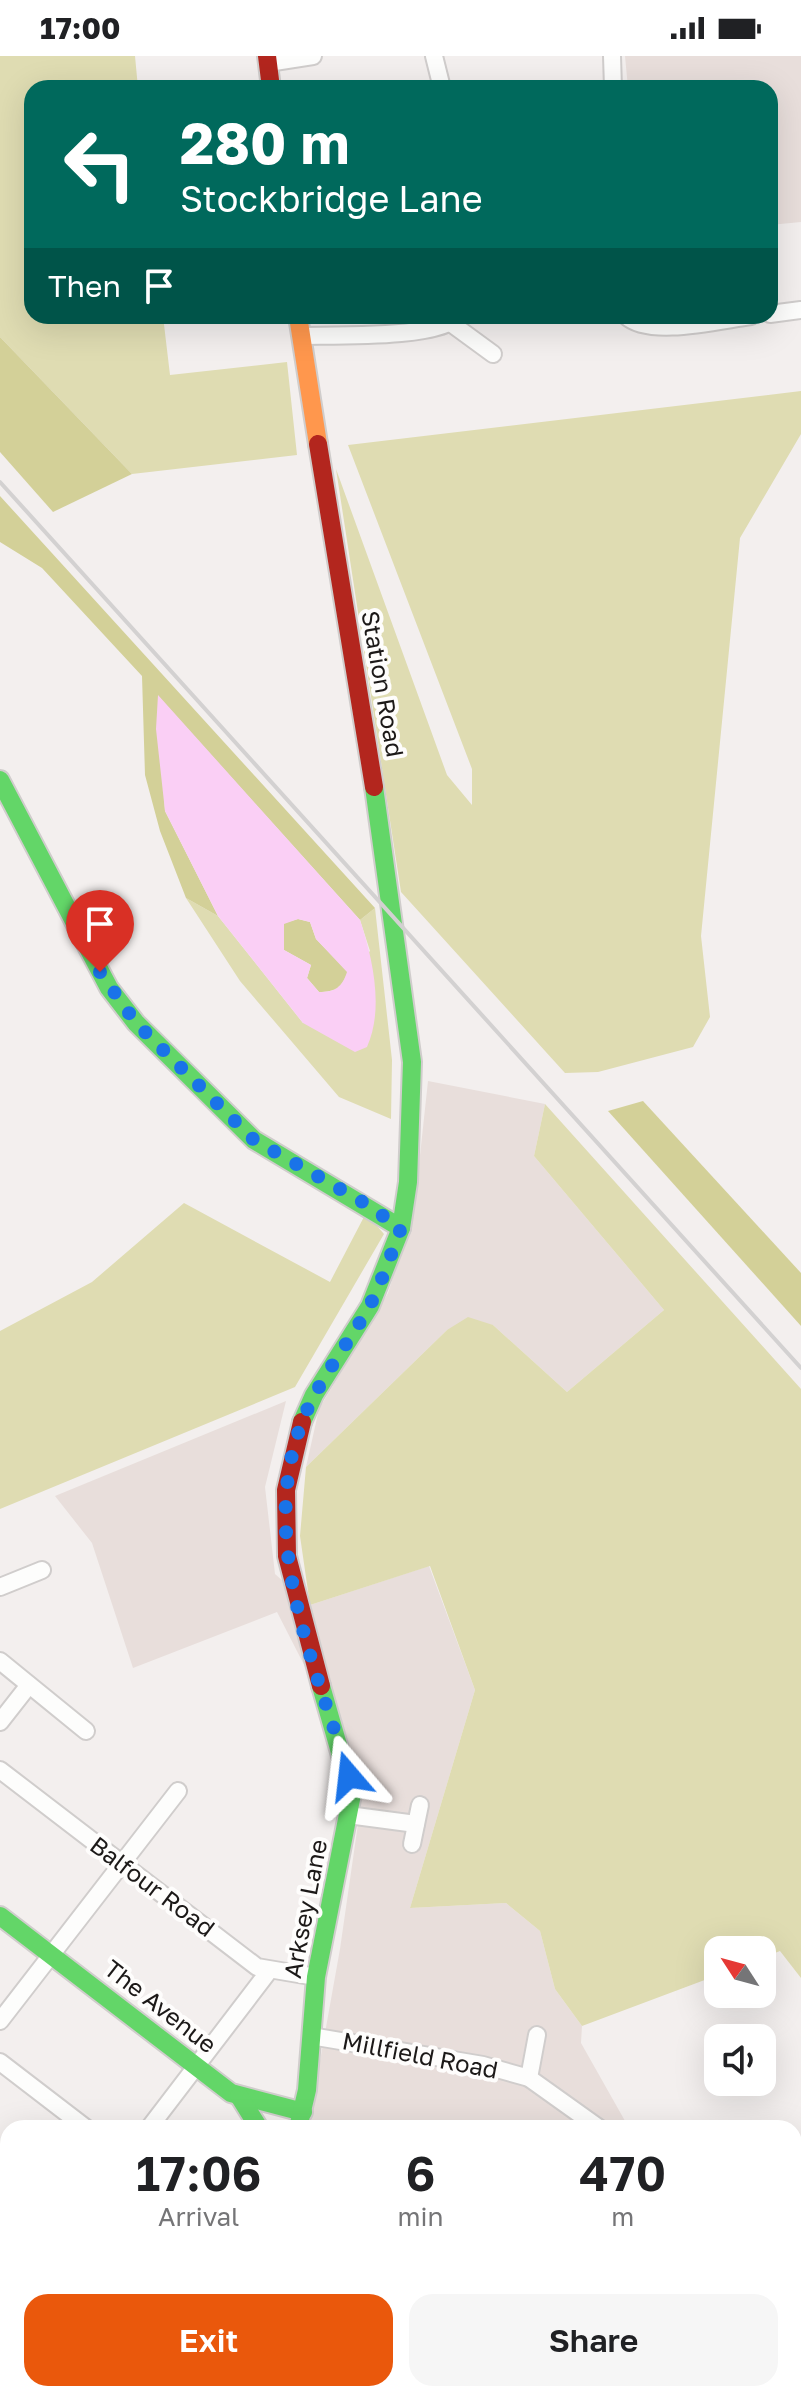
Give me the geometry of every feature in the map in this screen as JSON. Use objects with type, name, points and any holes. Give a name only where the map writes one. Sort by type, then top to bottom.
[{"type":"street","points":[[270,80],[267,59],[313,56]]},
{"type":"street","points":[[434,56],[440,80]]},
{"type":"street","points":[[612,56],[613,80]]},
{"type":"street","points":[[778,313],[801,310]]},
{"type":"street","name":"Station Road","points":[[299,324],[335,558],[365,720],[412,1062]]},
{"type":"street","points":[[301,336],[393,333],[435,324]]},
{"type":"street","points":[[459,324],[493,354]]},
{"type":"street","points":[[635,324],[652,327],[679,324]]},
{"type":"street","points":[[0,780],[109,988],[136,1023],[254,1140],[361,1201],[401,1228]]},
{"type":"street","name":"Arksey Lane","points":[[300,2120],[316,1977],[352,1794],[295,1598],[287,1556],[286,1490],[302,1422],[314,1395],[370,1306],[401,1228],[408,1182],[412,1062]]},
{"type":"street","points":[[0,1587],[42,1570]]},
{"type":"street","points":[[0,1661],[86,1731]]},
{"type":"street","points":[[0,1722],[29,1685]]},
{"type":"street","name":"Balfour Road","points":[[0,1770],[257,1967],[316,1977]]},
{"type":"street","points":[[0,2021],[178,1791]]},
{"type":"street","points":[[412,1844],[420,1805]]},
{"type":"street","points":[[348,1815],[416,1824]]},
{"type":"street","name":"The Avenue","points":[[0,1916],[239,2096],[300,2120]]},
{"type":"street","points":[[155,2120],[269,1971]]},
{"type":"street","name":"Millfield Road","points":[[529,2078],[537,2035]]},
{"type":"street","name":"Millfield Road","points":[[311,2036],[483,2065],[529,2078],[588,2120]]},
{"type":"street","points":[[0,2062],[76,2120]]},
{"type":"street","points":[[239,2096],[254,2120]]},
{"type":"shaded area","points":[[0,56],[135,56],[137,80],[24,80],[24,324],[164,324],[170,375],[287,362],[297,455],[132,474],[0,337]]},
{"type":"shaded area","points":[[625,56],[801,56],[801,222],[778,224],[778,80],[627,80]]},
{"type":"shaded area","points":[[0,337],[132,474],[53,512],[0,452]]},
{"type":"shaded area","points":[[801,391],[801,434],[740,538],[701,936],[710,1017],[693,1047],[598,1072],[565,1073],[401,892],[336,469],[447,775],[472,805],[472,769],[348,445]]},
{"type":"shaded area","points":[[0,496],[375,908],[360,920],[158,696],[165,811],[218,916],[186,898],[160,831],[145,775],[142,676],[42,568],[0,542]]},
{"type":"shaded area","points":[[158,695],[360,920],[369,951],[376,1000],[367,1047],[355,1052],[303,1023],[218,916],[165,811],[156,729]],"holes":[[[298,919],[310,922],[316,939],[347,972],[334,990],[319,992],[307,978],[311,965],[284,950],[284,924]]]},
{"type":"shaded area","points":[[186,898],[218,916],[303,1023],[370,951],[360,920],[375,908],[392,1060],[391,1119],[339,1097],[240,981]]},
{"type":"shaded area","points":[[298,919],[310,922],[316,939],[348,972],[334,990],[319,992],[307,978],[311,965],[284,950],[284,923]]},
{"type":"shaded area","points":[[428,1081],[545,1104],[534,1156],[664,1310],[567,1392],[493,1325],[447,1330],[306,1467],[319,1409],[388,1293],[414,1211]]},
{"type":"shaded area","points":[[643,1101],[801,1273],[801,1326],[608,1111]]},
{"type":"shaded area","points":[[545,1104],[801,1389],[801,1978],[780,1951],[776,1953],[776,1936],[704,1936],[704,1980],[582,2026],[555,1989],[540,1931],[506,1903],[410,1908],[475,1690],[430,1566],[310,1605],[300,1536],[306,1467],[447,1330],[468,1317],[493,1325],[567,1392],[664,1310],[534,1156]]},
{"type":"shaded area","points":[[184,1203],[330,1282],[366,1213],[384,1234],[295,1387],[0,1509],[0,1331],[92,1282]]},
{"type":"shaded area","points":[[286,1401],[265,1487],[275,1574],[310,1605],[429,1566],[475,1690],[410,1908],[506,1903],[540,1931],[555,1989],[582,2026],[581,2043],[624,2120],[309,2120],[340,1949],[364,1782],[277,1612],[133,1668],[92,1543],[55,1496]]},
{"type":"railway","points":[[0,482],[801,1368]]},
{"type":"traffic: fast","points":[[0,780],[109,988],[136,1023],[254,1140],[401,1228]]},
{"type":"traffic: fast","points":[[302,1422],[314,1395],[370,1306],[401,1228],[408,1182],[412,1062],[374,787]]},
{"type":"traffic: fast","points":[[300,2120],[307,2090],[316,1977],[352,1794],[321,1686]]},
{"type":"traffic: fast","points":[[0,1916],[231,2093],[303,2112]]},
{"type":"traffic: fast","points":[[239,2096],[254,2120]]},
{"type":"traffic: slow","points":[[299,324],[318,444]]},
{"type":"traffic: jam","points":[[267,56],[270,80]]},
{"type":"traffic: jam","points":[[318,444],[374,787]]},
{"type":"traffic: jam","points":[[302,1422],[286,1490],[287,1556],[321,1686]]},
{"type":"route","points":[[100,972],[136,1023],[254,1140],[361,1201],[390,1224],[401,1228],[370,1306],[314,1395],[302,1422],[286,1490],[287,1556],[295,1598],[349,1776]]}]
